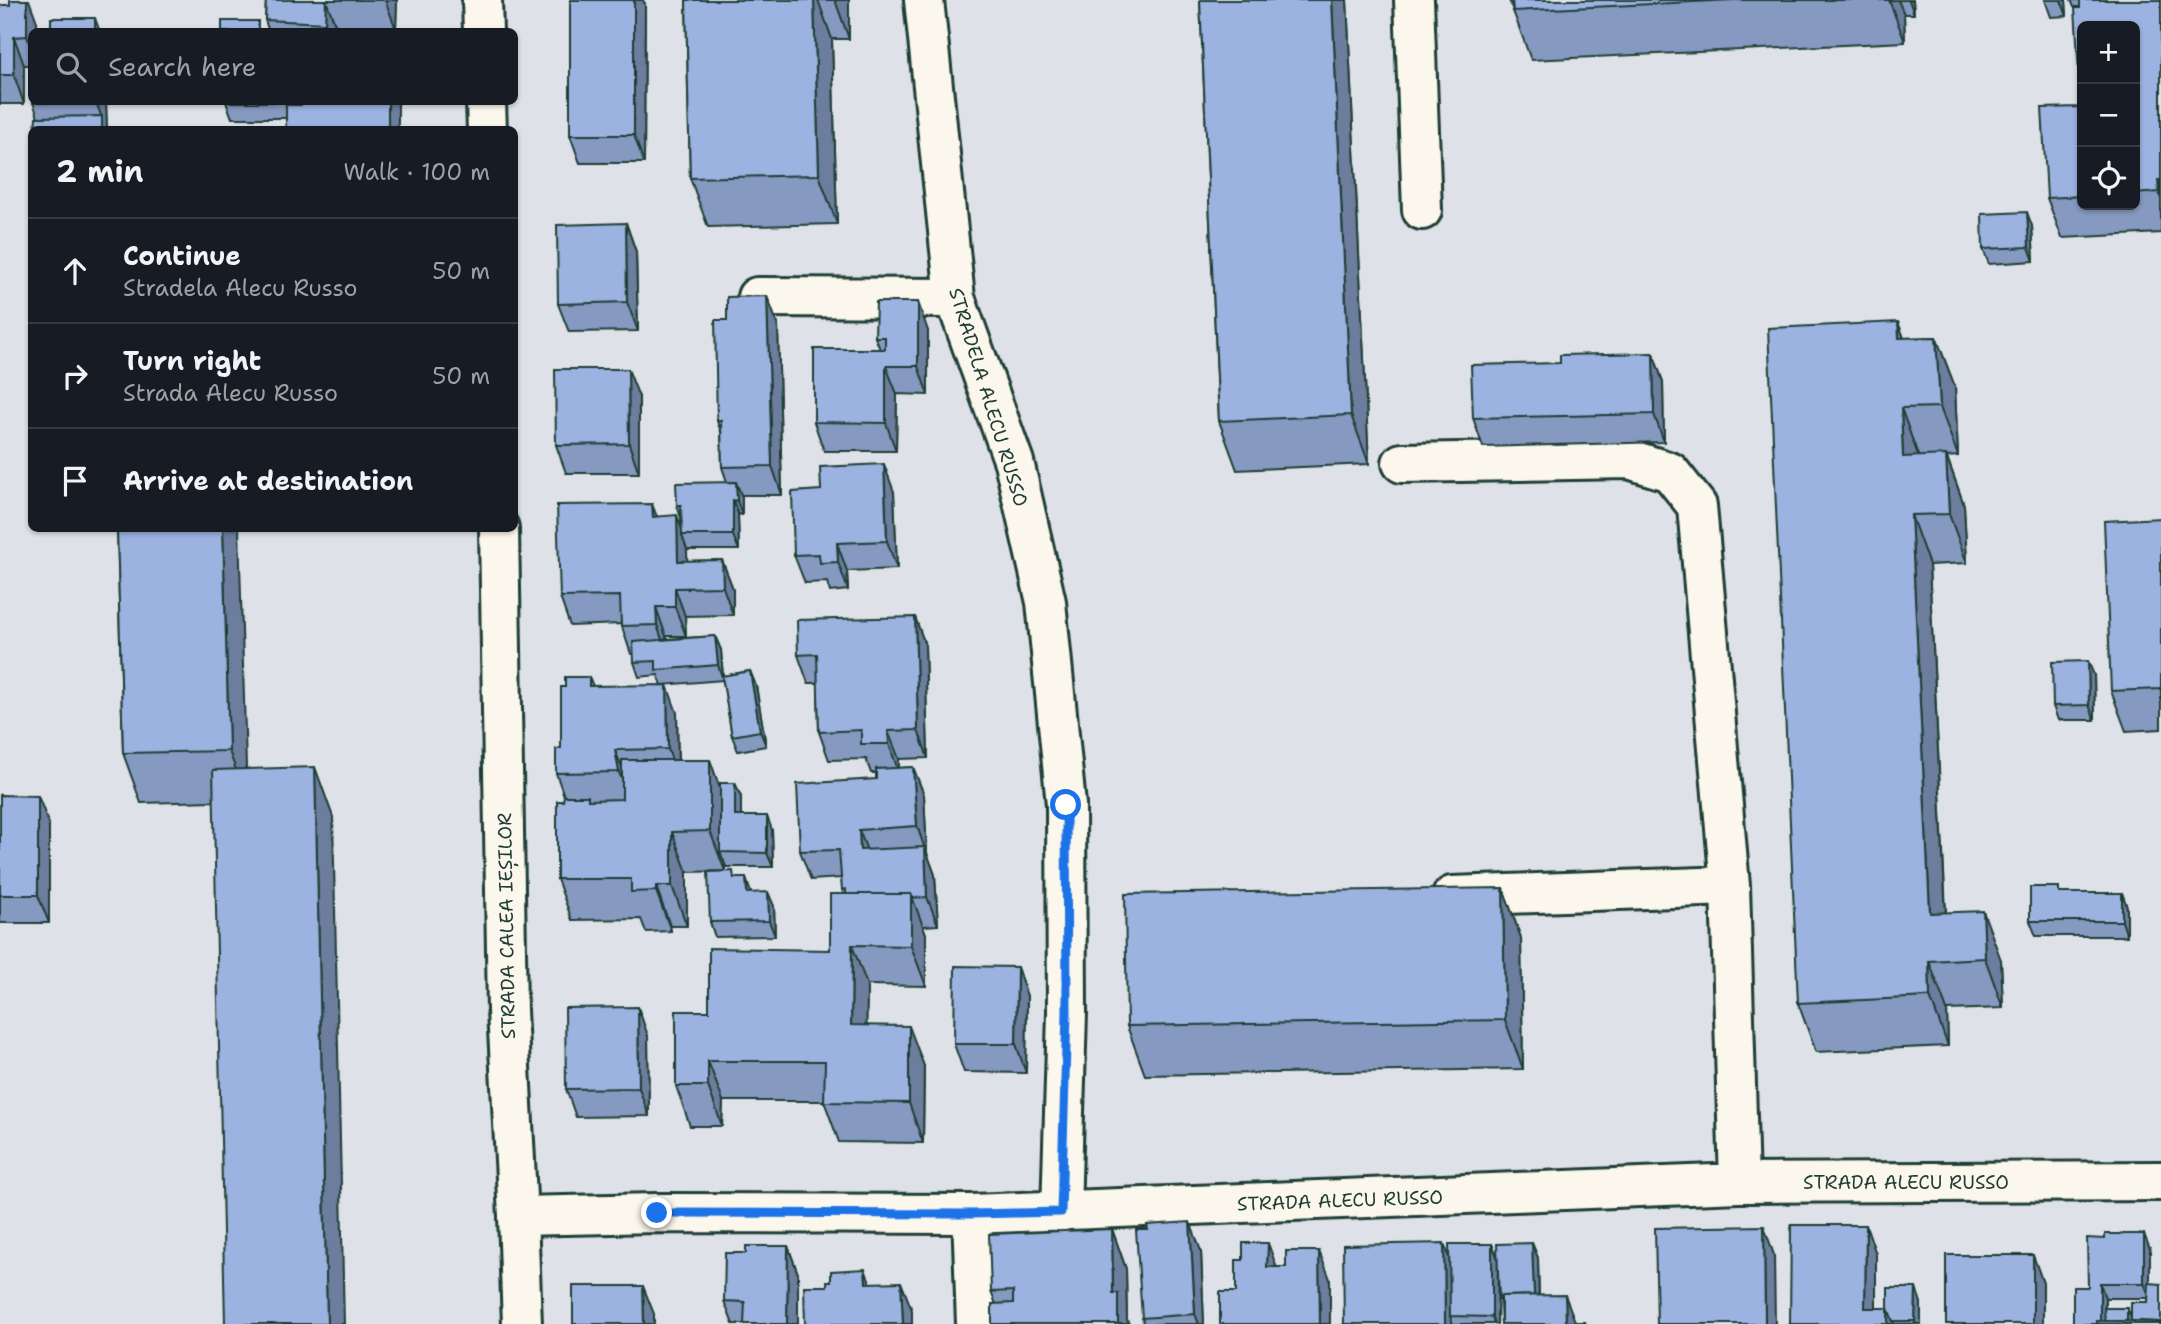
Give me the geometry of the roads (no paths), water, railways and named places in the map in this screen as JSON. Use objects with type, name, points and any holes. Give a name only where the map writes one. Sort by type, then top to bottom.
[{"type":"street","points":[[482,0],[483,28]]},
{"type":"street","name":"STRADELA ALECU RUSSO","points":[[924,0],[955,298],[1014,462],[1046,602],[1066,805],[1067,1013],[1061,1212]]},
{"type":"street","points":[[1414,0],[1422,210]]},
{"type":"street","points":[[486,105],[487,126]]},
{"type":"street","points":[[758,297],[955,298]]},
{"type":"street","points":[[1402,463],[1629,459],[1670,472],[1697,506],[1730,886],[1739,1183]]},
{"type":"street","name":"STRADA CALEA IEȘILOR","points":[[499,532],[507,1012],[522,1324]]},
{"type":"street","points":[[1415,898],[1730,886]]},
{"type":"street","name":"STRADA ALECU RUSSO","points":[[518,1216],[657,1213],[972,1214],[1739,1183],[2161,1181]]},
{"type":"street","points":[[972,1214],[976,1324]]}]
